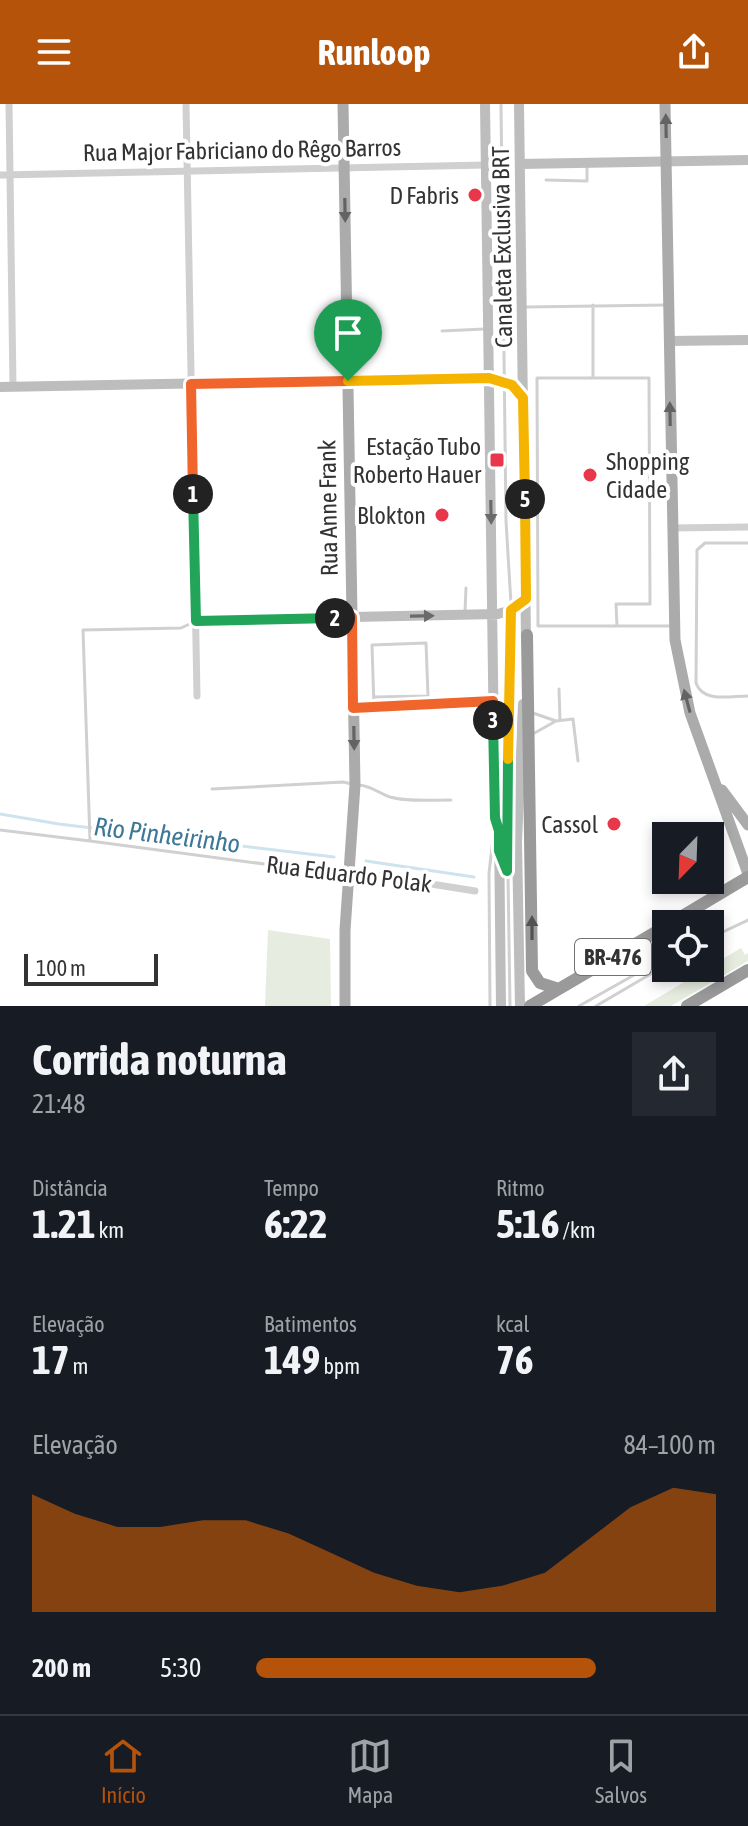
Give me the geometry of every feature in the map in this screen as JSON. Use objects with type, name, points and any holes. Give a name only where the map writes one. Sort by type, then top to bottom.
[{"type":"highway","points":[[527,635],[532,971],[540,983],[559,989]]},
{"type":"highway","name":"BR-476","points":[[692,910],[748,876]]},
{"type":"highway","name":"BR-476","points":[[530,1006],[652,934]]},
{"type":"highway","points":[[687,1006],[748,970]]},
{"type":"main road","name":"Rua Anne Frank","points":[[343,104],[355,785],[344,951],[345,1006]]},
{"type":"main road","points":[[665,104],[673,626],[684,693],[748,876]]},
{"type":"main road","points":[[712,775],[748,825]]},
{"type":"street","points":[[9,104],[13,387]]},
{"type":"street","points":[[186,104],[197,696]]},
{"type":"street","points":[[485,104],[494,774],[495,818],[499,831],[495,854],[508,871],[520,1006]]},
{"type":"street","points":[[517,842],[527,635],[519,104]]},
{"type":"street","points":[[520,164],[748,160]]},
{"type":"street","name":"Rua Major Fabriciano do Rêgo Barros","points":[[0,175],[486,165]]},
{"type":"street","points":[[669,341],[748,340]]},
{"type":"street","points":[[0,387],[489,378],[504,381],[523,398]]},
{"type":"street","points":[[672,528],[748,527]]},
{"type":"street","points":[[196,621],[492,614],[511,610],[526,599]]},
{"type":"street","points":[[501,1006],[508,871],[530,815]]},
{"type":"street","name":"Rua Eduardo Polak","points":[[350,871],[475,891]]},
{"type":"lane","name":"Canaleta Exclusiva BRT","points":[[501,104],[506,521],[511,610],[507,807],[510,1006]]},
{"type":"lane","points":[[546,180],[587,181],[587,163]]},
{"type":"lane","points":[[593,305],[593,378]]},
{"type":"lane","points":[[522,307],[668,305]]},
{"type":"lane","points":[[442,331],[488,329]]},
{"type":"lane","points":[[617,626],[616,604],[650,604],[649,378],[537,378],[538,626],[617,626],[673,626]]},
{"type":"lane","points":[[748,543],[705,543],[697,550],[696,683],[698,690],[705,695],[748,696]]},
{"type":"lane","points":[[465,615],[466,588]]},
{"type":"lane","points":[[90,841],[83,630],[181,628],[196,621]]},
{"type":"lane","points":[[374,697],[428,696],[426,643],[372,645],[374,708]]},
{"type":"lane","points":[[558,721],[559,689]]},
{"type":"lane","points":[[353,708],[493,701]]},
{"type":"lane","points":[[528,712],[558,721]]},
{"type":"lane","points":[[529,735],[558,721],[573,719],[578,761]]},
{"type":"lane","name":"Canaleta Exclusiva BRT","points":[[494,774],[508,726]]},
{"type":"lane","points":[[212,789],[343,782],[371,786],[386,796],[407,800],[451,800]]},
{"type":"lane","name":"Canaleta Exclusiva BRT","points":[[499,831],[507,807]]},
{"type":"lane","points":[[490,1006],[495,818]]},
{"type":"lane","name":"Rua Eduardo Polak","points":[[0,830],[325,872],[350,871]]},
{"type":"lane","points":[[724,931],[748,920]]},
{"type":"lane","points":[[579,1006],[652,965]]},
{"type":"lane","points":[[596,1006],[652,973]]},
{"type":"shaded area","points":[[268,930],[330,939],[331,1006],[265,1006]]},
{"type":"shaded area","points":[[741,948],[745,955],[748,953],[748,961],[724,975],[724,958]]},
{"type":"shaded area","points":[[684,982],[712,982],[671,1006],[644,1006]]},
{"type":"waterway","name":"Rio Pinheirinho","points":[[0,814],[334,857]]},
{"type":"waterway","name":"Rio Pinheirinho","points":[[366,861],[474,877]]},
{"type":"place","name":"D Fabris","points":[[475,195]]},
{"type":"place","name":"Estação Tubo Roberto Hauer","points":[[497,460]]},
{"type":"place","name":"Shopping Cidade","points":[[590,475]]},
{"type":"place","name":"Blokton","points":[[442,515]]},
{"type":"place","name":"Cassol","points":[[614,824]]},
{"type":"route","points":[[489,378],[512,385],[523,398],[526,599],[511,610],[507,871],[499,851],[499,831],[495,818],[493,701],[353,708],[352,617],[196,621],[191,384],[348,381],[489,378]]}]
